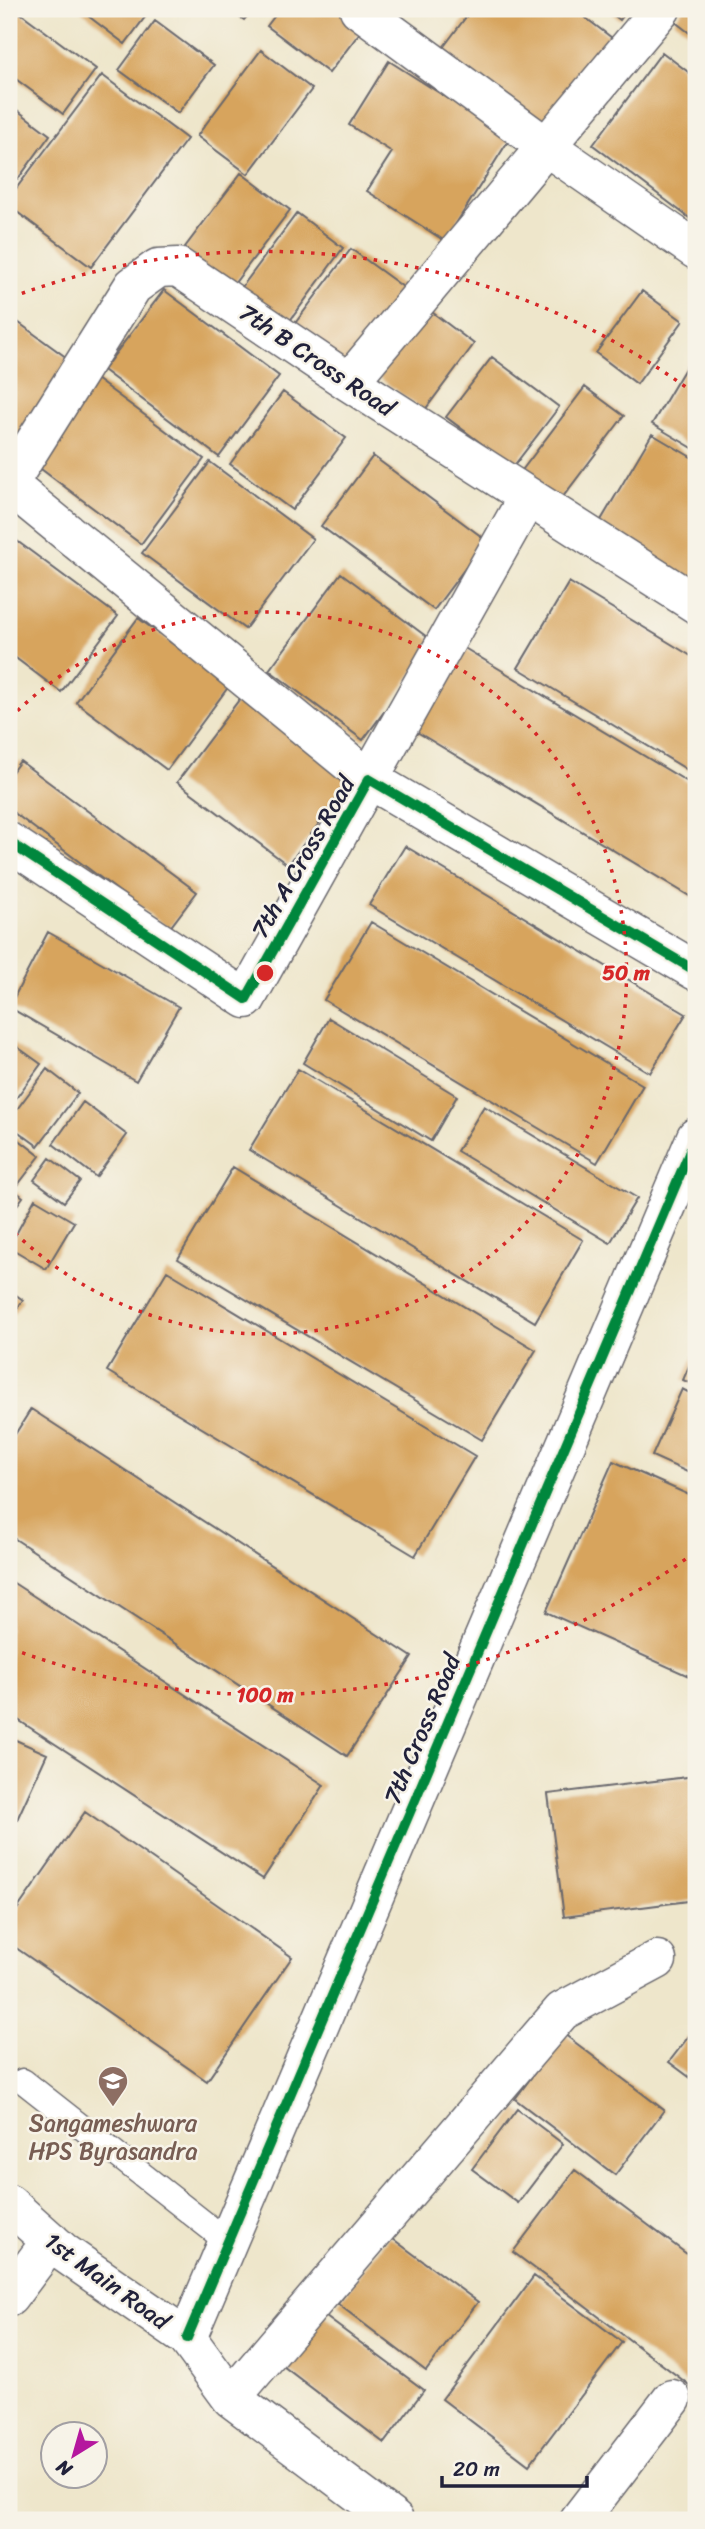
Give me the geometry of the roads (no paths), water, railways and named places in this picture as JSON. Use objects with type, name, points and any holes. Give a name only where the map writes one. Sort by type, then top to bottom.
[{"type":"street","points":[[359,9],[547,147],[696,250]]},
{"type":"street","points":[[349,382],[661,9]]},
{"type":"street","name":"7th B Cross Road","points":[[9,484],[133,286],[159,268],[178,267],[527,498],[696,604]]},
{"type":"street","points":[[9,484],[369,779],[527,498]]},
{"type":"street","name":"7th A Cross Road","points":[[9,842],[246,999],[369,779],[696,971]]},
{"type":"street","name":"7th Cross Road","points":[[187,2338],[696,1137]]},
{"type":"street","points":[[231,2398],[562,2011],[657,1960]]},
{"type":"street","name":"1st Main Road","points":[[9,2204],[51,2241],[187,2338],[231,2398],[394,2520]]},
{"type":"street","points":[[9,2297],[51,2241]]},
{"type":"street","points":[[579,2520],[672,2399]]},
{"type":"lane","points":[[23,2081],[228,2242]]},
{"type":"place","name":"Sangameshwara HPS Byrasandra","points":[[113,2108]]}]
